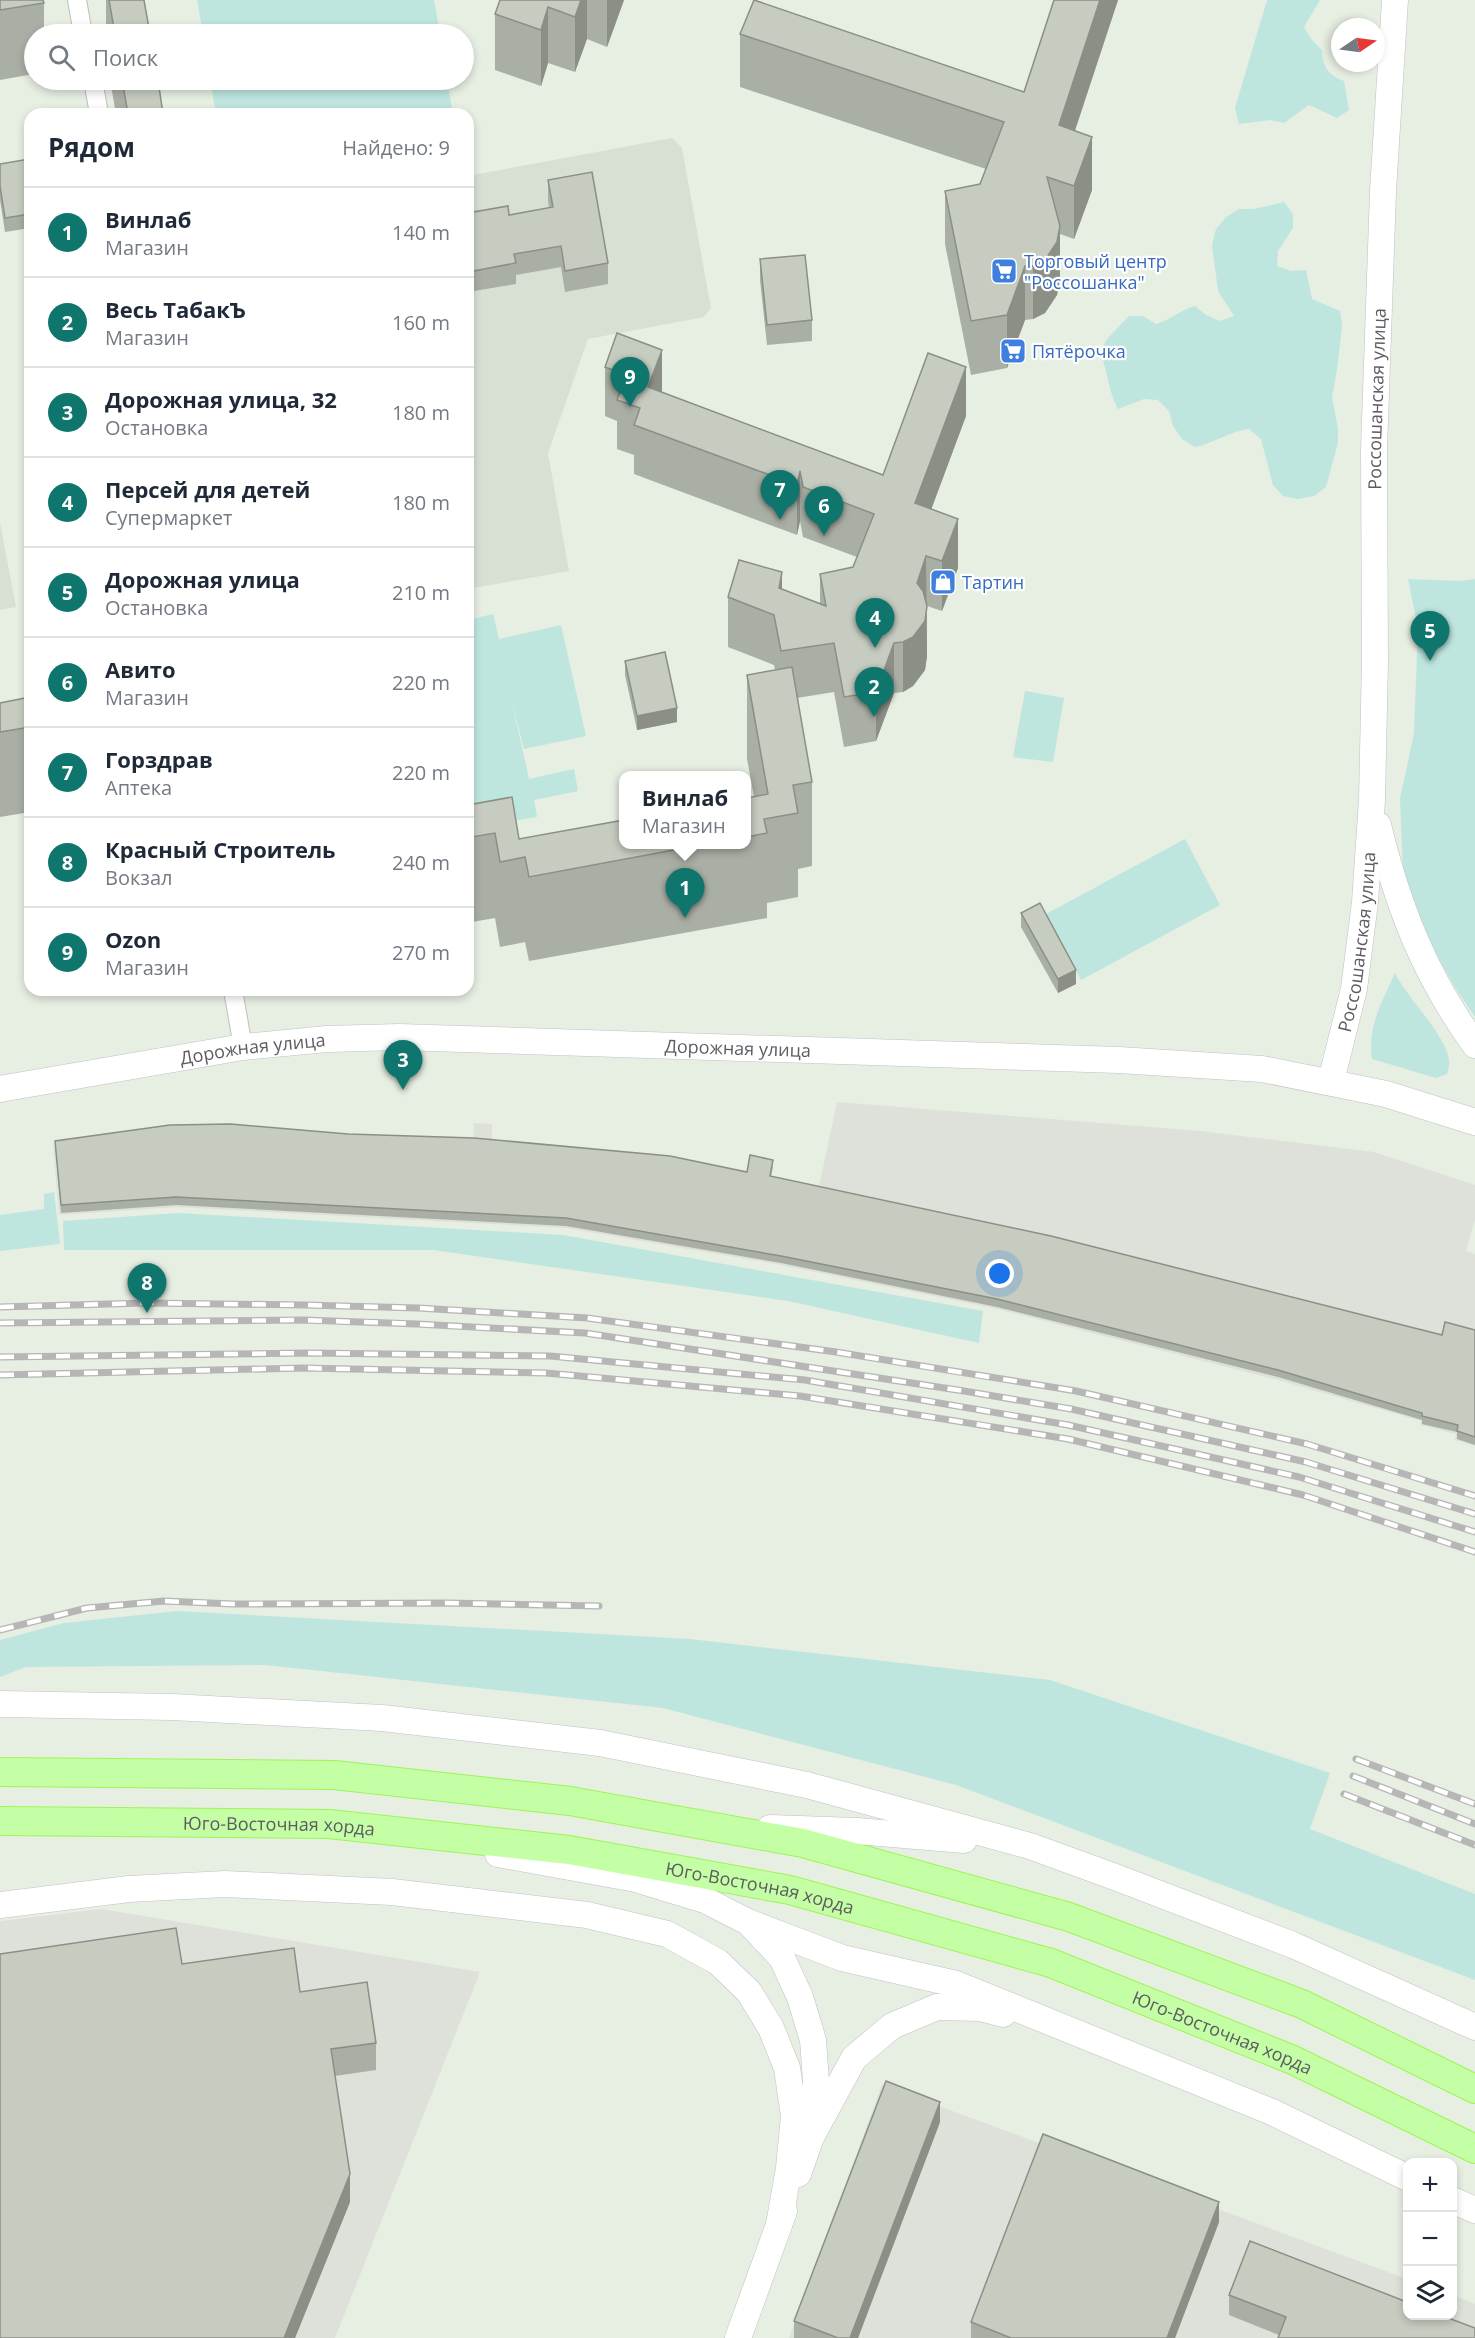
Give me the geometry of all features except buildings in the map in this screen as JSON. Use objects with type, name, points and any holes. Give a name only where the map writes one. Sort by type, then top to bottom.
[{"type":"main road","points":[[9,1772],[334,1775],[570,1801],[803,1843],[1069,1917],[1302,2004],[1475,2090]]},
{"type":"main road","name":"Юго-Восточная хорда","points":[[9,1821],[329,1824],[569,1850],[790,1890],[1051,1963],[1293,2060],[1475,2149]]},
{"type":"street","points":[[77,0],[81,24]]},
{"type":"street","name":"Россошанская улица","points":[[1331,1082],[1354,989],[1365,902],[1372,800],[1375,661],[1374,450],[1383,190],[1395,0]]},
{"type":"street","points":[[95,90],[98,108]]},
{"type":"street","name":"Россошанская улица","points":[[1372,800],[1388,864],[1412,936],[1432,975],[1475,1045]]},
{"type":"street","points":[[235,996],[243,1047]]},
{"type":"street","name":"Дорожная улица","points":[[0,1089],[157,1060],[243,1047],[327,1039],[399,1037],[1119,1060],[1262,1069],[1331,1082],[1430,1106],[1475,1122]]},
{"type":"street","points":[[0,1704],[172,1707],[382,1718],[600,1743],[807,1785],[1030,1846],[1293,1945],[1475,2027]]},
{"type":"street","points":[[329,1824],[636,1879],[705,1900],[748,1922],[842,1958],[956,1984],[1272,2112],[1403,2176]]},
{"type":"street","points":[[707,1825],[857,1831],[1030,1846]]},
{"type":"street","points":[[0,1905],[129,1889],[225,1884],[392,1892],[587,1915],[667,1934],[718,1962],[749,1992],[771,2028],[787,2068],[794,2116],[789,2168],[779,2225]]},
{"type":"street","points":[[748,1922],[782,1958],[800,1997],[813,2040],[816,2081],[811,2137]]},
{"type":"street","points":[[738,2338],[811,2137],[854,2058],[892,2026],[937,2007],[980,2008],[1064,2029]]},
{"type":"street","points":[[1457,2202],[1475,2211]]},
{"type":"shaded area","points":[[197,0],[434,0],[438,24],[201,24]]},
{"type":"shaded area","points":[[1267,0],[1320,0],[1304,27],[1322,50],[1327,70],[1344,81],[1349,110],[1337,118],[1309,105],[1284,123],[1270,120],[1239,124],[1235,108]]},
{"type":"shaded area","points":[[212,90],[449,90],[452,108],[215,108]]},
{"type":"shaded area","points":[[672,138],[682,148],[711,308],[704,317],[588,339],[548,453],[569,571],[474,588],[474,175]]},
{"type":"shaded area","points":[[1284,202],[1293,214],[1293,228],[1278,251],[1277,266],[1291,271],[1306,270],[1312,299],[1340,311],[1342,326],[1332,397],[1338,429],[1338,443],[1326,487],[1314,496],[1298,499],[1283,496],[1273,485],[1261,439],[1249,429],[1195,447],[1182,439],[1173,426],[1169,411],[1158,400],[1144,399],[1118,409],[1100,352],[1107,339],[1129,316],[1143,316],[1156,324],[1195,306],[1206,315],[1220,321],[1234,316],[1218,291],[1212,245],[1216,229],[1226,217],[1239,209],[1254,209]]},
{"type":"shaded area","points":[[0,523],[16,607],[0,610]]},
{"type":"shaded area","points":[[1408,579],[1461,581],[1475,579],[1475,1017],[1425,935],[1403,877],[1400,799],[1414,733],[1418,628]]},
{"type":"shaded area","points":[[493,614],[499,639],[561,625],[586,736],[524,749],[512,702],[529,779],[574,769],[578,791],[534,800],[537,817],[474,827],[474,619]]},
{"type":"shaded area","points":[[1025,691],[1064,698],[1053,762],[1013,757]]},
{"type":"shaded area","points":[[1185,839],[1220,905],[1081,980],[1046,914]]},
{"type":"shaded area","points":[[1395,973],[1441,1039],[1449,1060],[1447,1074],[1436,1078],[1372,1059],[1374,1025]]},
{"type":"shaded area","points":[[837,1102],[1200,1131],[1374,1152],[1475,1185],[1475,1219],[1466,1251],[1475,1254],[1475,1446],[1455,1440],[1456,1434],[1420,1425],[1421,1421],[1278,1380],[997,1309],[781,1265],[566,1228],[176,1207],[59,1215],[53,1146],[170,1131],[473,1145],[474,1123],[492,1124],[492,1146],[819,1187]]},
{"type":"shaded area","points":[[54,1192],[60,1244],[0,1251],[0,1215],[44,1209],[44,1194]]},
{"type":"shaded area","points":[[178,1213],[563,1235],[983,1311],[979,1343],[788,1301],[434,1250],[64,1250],[63,1221]]},
{"type":"shaded area","points":[[177,1611],[690,1639],[1050,1680],[1330,1773],[1310,1829],[1475,1894],[1475,1980],[956,1785],[663,1708],[266,1665],[26,1667],[0,1677],[0,1640],[64,1623]]},
{"type":"shaded area","points":[[101,1909],[480,1972],[335,2338],[0,2338],[0,1921]]},
{"type":"shaded area","points":[[882,2085],[1403,2278],[1403,2320],[1457,2320],[1457,2297],[1475,2304],[1475,2338],[789,2338]]},
{"type":"railway","points":[[0,1307],[146,1303],[305,1305],[418,1308],[587,1318],[836,1352],[1076,1391],[1307,1444],[1475,1496]]},
{"type":"railway","points":[[0,1323],[304,1320],[585,1333],[1071,1409],[1306,1462],[1475,1514]]},
{"type":"railway","points":[[0,1357],[307,1353],[550,1356],[805,1380],[1068,1425],[1299,1477],[1475,1532]]},
{"type":"railway","points":[[0,1375],[303,1368],[546,1373],[800,1396],[1068,1439],[1303,1495],[1475,1552]]},
{"type":"railway","points":[[0,1630],[87,1608],[164,1601],[233,1604],[446,1603],[599,1606]]},
{"type":"railway","points":[[1356,1759],[1475,1804]]},
{"type":"railway","points":[[1353,1776],[1475,1824]]},
{"type":"railway","points":[[1344,1794],[1475,1845]]},
{"type":"place","name":"Торговый центр \"Россошанка\"","points":[[1004,271]]},
{"type":"place","name":"Пятёрочка","points":[[1013,351]]},
{"type":"place","name":"Ozon","points":[[630,407]]},
{"type":"place","name":"Горздрав","points":[[780,520]]},
{"type":"place","name":"Авито","points":[[824,536]]},
{"type":"place","name":"Тартин","points":[[943,582]]},
{"type":"place","name":"Персей для детей","points":[[875,648]]},
{"type":"place","name":"Дорожная улица","points":[[1430,661]]},
{"type":"place","name":"Весь ТабакЪ","points":[[874,717]]},
{"type":"place","name":"Винлаб","points":[[685,918]]},
{"type":"place","name":"Дорожная улица, 32","points":[[403,1090]]},
{"type":"place","name":"Красный Строитель","points":[[147,1313]]}]
